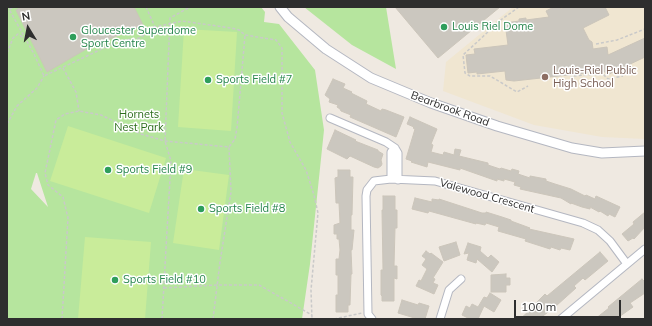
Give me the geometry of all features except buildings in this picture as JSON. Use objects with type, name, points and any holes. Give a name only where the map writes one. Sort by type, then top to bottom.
[{"type":"street","name":"Bearbrook Road","points":[[280,7],[321,45],[371,78],[431,103],[497,126],[572,148],[602,153],[645,151]]},
{"type":"street","points":[[330,118],[386,142],[395,148],[391,152],[395,179]]},
{"type":"street","name":"Valewood Crescent","points":[[372,319],[368,314],[366,196],[367,190],[374,181],[395,179],[435,181],[583,223],[598,230],[610,240],[627,264]]},
{"type":"street","points":[[561,319],[645,249]]},
{"type":"street","points":[[440,319],[449,290],[461,279]]},
{"type":"path","points":[[17,7],[9,8],[44,76]]},
{"type":"path","points":[[146,7],[155,27]]},
{"type":"path","points":[[162,319],[171,161],[165,141],[170,18],[190,7]]},
{"type":"path","points":[[519,7],[502,19],[463,55],[466,73],[470,76],[490,76],[517,92],[528,86]]},
{"type":"path","points":[[7,124],[17,106],[37,88],[44,76],[119,41],[140,38],[155,27],[170,25],[182,21],[231,28],[239,30],[245,35],[276,40],[282,48],[282,113],[290,142],[306,170],[318,212],[311,290],[312,319]]},
{"type":"path","points":[[596,44],[617,40],[645,29]]},
{"type":"path","points":[[7,53],[13,38],[18,34],[26,40]]},
{"type":"path","points":[[213,319],[230,192],[229,147],[235,139],[237,128],[245,35]]},
{"type":"path","points":[[63,68],[76,92],[79,111]]},
{"type":"path","points":[[570,84],[572,76],[603,74],[608,79],[623,76]]},
{"type":"path","points":[[62,319],[68,218],[63,197],[48,185],[45,173],[56,120],[66,114],[79,111],[101,115],[141,134],[165,141],[229,147]]},
{"type":"path","points":[[164,288],[217,285],[259,285],[312,315]]},
{"type":"path","points":[[334,319],[368,311]]},
{"type":"shaded area","name":"Louis-Riel Public High School","points":[[513,7],[645,7],[645,139],[602,137],[534,125],[443,91],[446,62]]},
{"type":"green space","name":"Hornets Nest Park","points":[[7,7],[261,7],[265,12],[264,22],[279,24],[315,70],[324,130],[310,264],[302,319],[7,319]],"holes":[[[37,173],[48,207],[31,189]]]},
{"type":"green space","points":[[304,7],[386,7],[396,69],[352,45]]},
{"type":"green space","name":"Sports Field #7","points":[[184,29],[237,32],[231,131],[178,127]]},
{"type":"green space","name":"Sports Field #9","points":[[68,126],[166,158],[149,213],[50,181]]},
{"type":"green space","name":"Sports Field #8","points":[[184,169],[229,175],[219,250],[173,243]]},
{"type":"green space","name":"Sports Field #10","points":[[85,237],[151,242],[145,319],[78,319]]},
{"type":"place","name":"Louis Riel Dome","points":[[444,27]]},
{"type":"place","name":"Gloucester Superdome Sport Centre","points":[[73,37]]},
{"type":"place","name":"Louis-Riel Public High School","points":[[545,77]]},
{"type":"place","name":"Sports Field #7","points":[[208,80]]},
{"type":"place","name":"Sports Field #9","points":[[108,170]]},
{"type":"place","name":"Sports Field #8","points":[[201,209]]},
{"type":"place","name":"Sports Field #10","points":[[115,280]]}]
